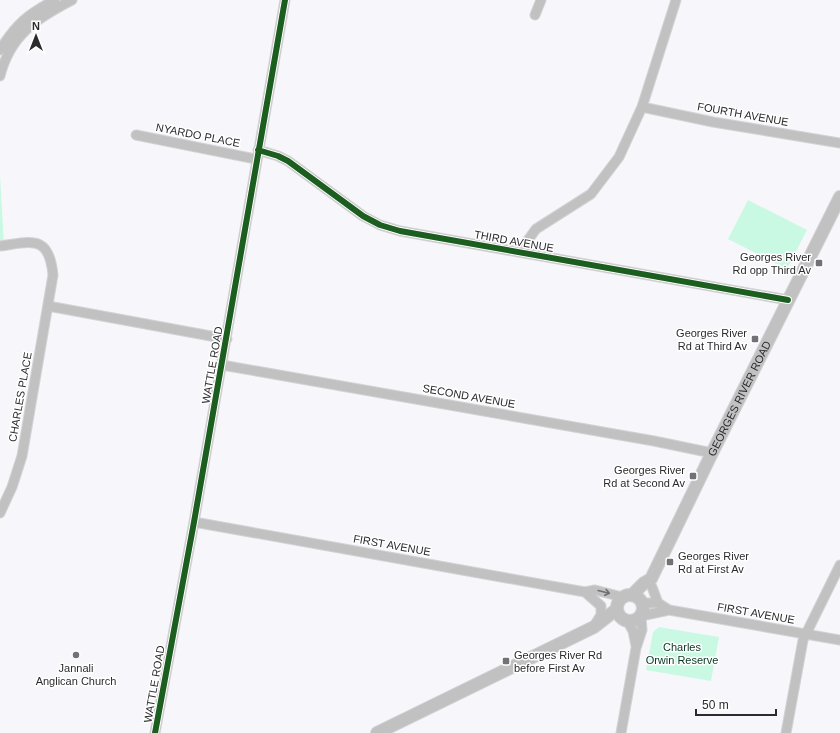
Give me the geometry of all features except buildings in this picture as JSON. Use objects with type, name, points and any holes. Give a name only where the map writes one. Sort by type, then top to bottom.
[{"type":"street","points":[[0,50],[20,22],[31,13],[55,0]]},
{"type":"street","points":[[0,76],[12,46],[25,29],[46,13],[72,0]]},
{"type":"street","name":"WATTLE ROAD","points":[[155,733],[222,365],[257,154],[285,0]]},
{"type":"street","points":[[535,15],[541,0]]},
{"type":"street","points":[[525,253],[528,240],[536,230],[591,194],[620,157],[642,107],[676,0]]},
{"type":"street","name":"FOURTH AVENUE","points":[[642,107],[713,122],[840,143]]},
{"type":"street","name":"NYARDO PLACE","points":[[136,135],[257,154]]},
{"type":"street","name":"THIRD AVENUE","points":[[257,154],[278,156],[288,161],[363,216],[380,225],[525,253],[788,300]]},
{"type":"street","name":"GEORGES RIVER ROAD","points":[[635,599],[644,583],[651,583],[712,452],[840,197]]},
{"type":"street","name":"CHARLES PLACE","points":[[0,246],[28,241],[42,245],[52,257],[53,275],[22,456],[12,487],[0,513]]},
{"type":"street","points":[[48,306],[226,339]]},
{"type":"street","name":"SECOND AVENUE","points":[[222,365],[646,439],[712,452]]},
{"type":"street","name":"FIRST AVENUE","points":[[194,522],[585,592],[595,590],[658,603],[669,610]]},
{"type":"street","points":[[786,733],[805,634],[840,564]]},
{"type":"street","points":[[651,583],[658,603]]},
{"type":"street","points":[[585,592],[601,606],[601,615],[594,627]]},
{"type":"street","points":[[621,733],[636,648],[642,630],[641,616],[643,610],[635,599],[620,600],[622,616],[633,631],[636,648]]},
{"type":"street","name":"FIRST AVENUE","points":[[641,616],[669,610],[840,640]]},
{"type":"street","points":[[377,733],[594,627],[603,627],[622,616]]},
{"type":"street","points":[[622,616],[633,621],[641,616]]},
{"type":"green space","points":[[0,175],[4,245],[0,246]]},
{"type":"green space","points":[[748,200],[807,230],[787,269],[728,239]]},
{"type":"green space","name":"Charles Orwin Reserve","points":[[659,627],[719,637],[711,681],[646,670],[653,632]]},
{"type":"cycle path","points":[[155,733],[194,522],[285,0]]},
{"type":"cycle path","points":[[258,150],[278,156],[288,161],[363,216],[380,225],[400,231],[788,300]]},
{"type":"place","name":"Georges River Rd opp Third Av","points":[[819,263]]},
{"type":"place","name":"Georges River Rd at Third Av","points":[[755,339]]},
{"type":"place","name":"Georges River Rd at Second Av","points":[[693,476]]},
{"type":"place","name":"Georges River Rd at First Av","points":[[670,562]]},
{"type":"place","name":"Jannali Anglican Church","points":[[76,655]]},
{"type":"place","name":"Georges River Rd before First Av","points":[[506,661]]}]
